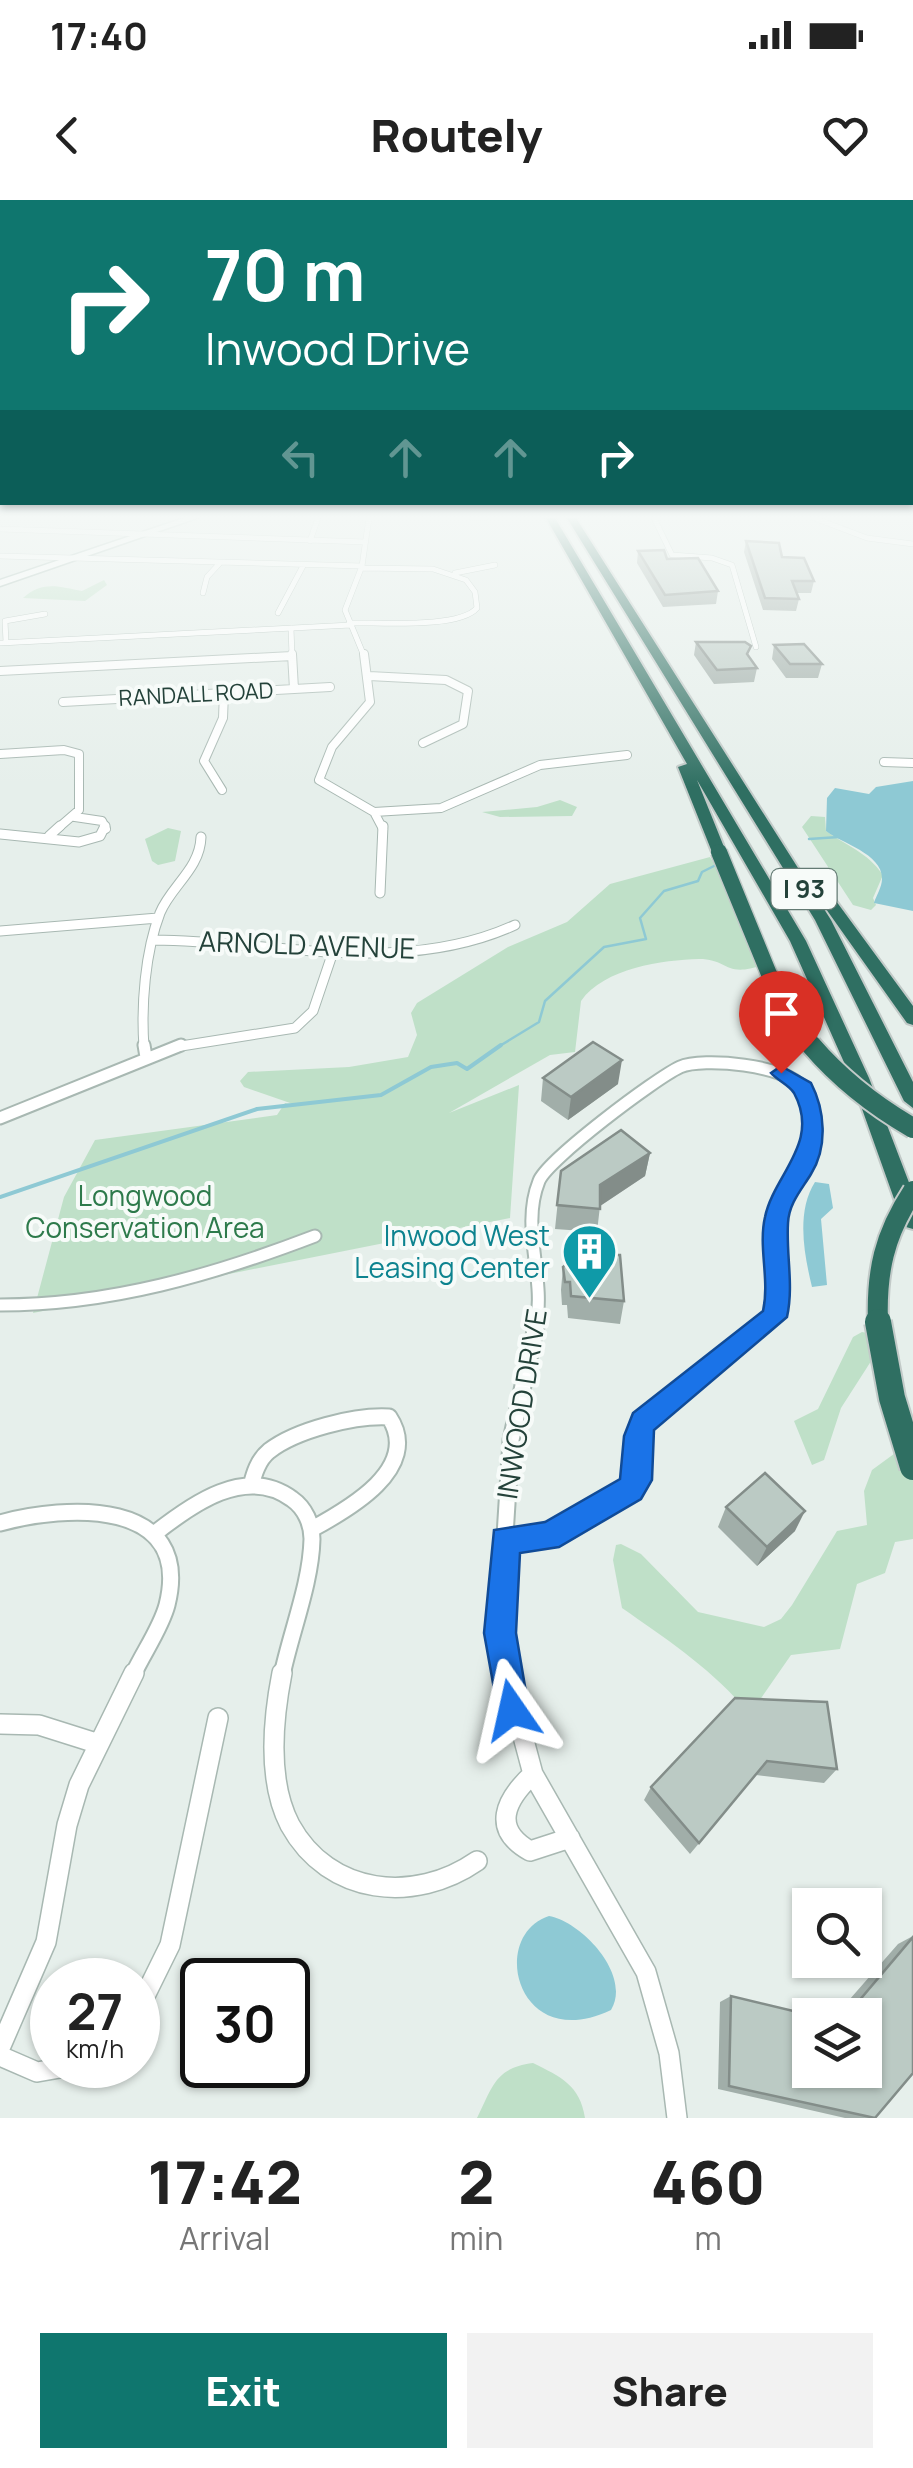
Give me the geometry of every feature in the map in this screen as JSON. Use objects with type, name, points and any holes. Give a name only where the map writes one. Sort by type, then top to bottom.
[{"type":"highway","name":"I 93","points":[[603,608],[778,903],[818,982],[871,1104],[913,1221]]},
{"type":"highway","name":"I 93","points":[[626,608],[851,971],[913,1102]]},
{"type":"highway","points":[[674,727],[680,758],[758,945],[812,1050],[850,1090],[913,1128]]},
{"type":"highway","points":[[748,800],[781,833],[913,1019]]},
{"type":"highway","points":[[913,1191],[884,1238],[876,1294],[886,1372],[913,1467]]},
{"type":"street","points":[[278,613],[281,608]]},
{"type":"street","points":[[346,608],[369,676],[366,710],[332,747],[319,780],[374,812],[384,828],[380,893]]},
{"type":"street","points":[[45,614],[6,620],[3,642],[465,618],[477,608]]},
{"type":"street","points":[[744,608],[756,647]]},
{"type":"street","points":[[290,628],[294,689]]},
{"type":"street","points":[[0,671],[292,656]]},
{"type":"street","points":[[369,676],[440,679],[468,691],[463,724],[423,744]]},
{"type":"street","name":"RANDALL ROAD","points":[[63,702],[330,687]]},
{"type":"street","points":[[222,790],[204,761],[223,718],[224,693]]},
{"type":"street","points":[[0,754],[78,752],[79,806],[75,817],[48,836]]},
{"type":"street","points":[[374,812],[446,810],[534,767],[580,757],[627,755]]},
{"type":"street","points":[[884,762],[913,762]]},
{"type":"street","points":[[0,834],[48,836],[80,843],[96,840],[108,830],[102,821],[75,817]]},
{"type":"street","points":[[146,1058],[142,1037],[158,918],[199,852],[201,837]]},
{"type":"street","points":[[0,931],[158,918]]},
{"type":"street","name":"ARNOLD AVENUE","points":[[155,940],[430,950],[493,936],[516,924]]},
{"type":"street","points":[[0,1118],[198,1039],[279,1032],[301,1024],[313,1011],[334,949]]},
{"type":"street","name":"INWOOD DRIVE","points":[[505,1540],[548,1536],[630,1489],[638,1480],[638,1436],[643,1422],[774,1317],[779,1297],[776,1220],[784,1196],[804,1167],[813,1135],[804,1088],[788,1076],[758,1065],[682,1066],[563,1152],[538,1180],[531,1220],[538,1315],[510,1440],[500,1615],[503,1662],[533,1774],[646,1972],[669,2053],[677,2118]]},
{"type":"street","points":[[0,1305],[63,1303],[216,1273],[315,1236]]},
{"type":"street","points":[[252,1486],[263,1457],[279,1445],[372,1415],[390,1417],[396,1429],[395,1447],[383,1481],[352,1507],[312,1528]]},
{"type":"street","points":[[154,1534],[192,1504],[252,1486],[275,1489],[292,1498],[312,1528],[272,1737],[274,1778],[286,1818],[301,1841],[329,1868],[369,1886],[421,1887],[454,1876],[477,1861]]},
{"type":"street","points":[[0,1523],[41,1514],[97,1509],[128,1517],[154,1534],[168,1566],[167,1605],[153,1640],[96,1743],[67,1825],[46,1942],[0,2048]]},
{"type":"street","points":[[160,1965],[170,1945],[218,1718]]},
{"type":"street","points":[[0,1724],[39,1724],[96,1743]]},
{"type":"street","points":[[533,1774],[507,1800],[503,1816],[508,1830],[518,1845],[530,1852],[570,1838]]},
{"type":"street","points":[[0,2056],[30,2072]]},
{"type":"green space","points":[[560,800],[577,807],[572,816],[500,817],[482,812],[537,807]]},
{"type":"green space","points":[[811,816],[825,817],[826,831],[863,855],[883,875],[873,898],[876,905],[871,910],[853,905],[802,827]]},
{"type":"green space","points":[[168,828],[181,831],[175,861],[158,865],[152,861],[145,839]]},
{"type":"green space","name":"Longwood Conservation Area","points":[[710,857],[771,955],[768,963],[743,970],[699,959],[652,964],[619,973],[581,1001],[575,1052],[550,1055],[449,1113],[519,1085],[510,1218],[33,1313],[64,1197],[95,1140],[277,1115],[285,1103],[293,1104],[244,1087],[240,1081],[248,1072],[349,1067],[408,1057],[417,1035],[411,1013],[417,1003],[508,947],[567,922],[610,884]]},
{"type":"green space","points":[[867,1333],[875,1355],[841,1408],[824,1460],[812,1465],[794,1421],[818,1409],[853,1337]]},
{"type":"green space","points":[[913,1440],[913,1539],[895,1542],[885,1573],[857,1584],[840,1649],[791,1655],[757,1704],[742,1705],[700,1665],[622,1608],[613,1560],[616,1545],[621,1544],[641,1554],[698,1612],[764,1627],[781,1619],[837,1531],[867,1525],[864,1491],[872,1470]]},
{"type":"green space","points":[[533,2063],[574,2090],[585,2118],[477,2118],[503,2074]]},
{"type":"water","points":[[913,781],[913,911],[874,903],[882,879],[876,863],[826,831],[827,798],[835,788],[869,794],[876,787]]},
{"type":"water","points":[[815,1182],[829,1184],[833,1208],[821,1219],[827,1285],[812,1287],[804,1247],[804,1220]]},
{"type":"water","points":[[549,1916],[576,1928],[600,1952],[615,1981],[616,1996],[611,2010],[579,2020],[553,2017],[534,2005],[522,1987],[517,1966],[520,1945],[530,1928]]},
{"type":"building","points":[[696,642],[745,642],[751,646],[747,654],[757,668],[717,670]]},
{"type":"building","points":[[804,644],[822,664],[790,664],[774,645]]},
{"type":"building","points":[[593,1042],[622,1060],[571,1097],[543,1078]]},
{"type":"building","points":[[621,1130],[650,1153],[600,1185],[600,1209],[557,1205],[561,1171]]},
{"type":"building","points":[[589,1255],[620,1255],[624,1301],[571,1296],[563,1267],[568,1263],[590,1263]]},
{"type":"building","points":[[765,1473],[805,1511],[767,1547],[726,1507]]},
{"type":"building","points":[[735,1698],[827,1702],[837,1769],[767,1761],[699,1843],[651,1787]]},
{"type":"building","points":[[913,1937],[913,2073],[875,2118],[729,2086],[731,1996],[792,2011],[792,2088],[882,2088],[882,1998],[861,1998]]},
{"type":"waterway","points":[[809,839],[839,837]]},
{"type":"waterway","points":[[499,1046],[539,1022],[545,1001],[604,947],[646,939],[640,918],[664,891],[698,881],[702,872],[718,864]]},
{"type":"waterway","points":[[0,1197],[257,1109],[381,1095],[431,1067],[457,1063],[467,1069],[499,1046]]},
{"type":"place","name":"Inwood West Leasing Center","points":[[589,1301]]},
{"type":"route","points":[[512,1710],[500,1633],[505,1540],[538,1539],[558,1532],[630,1489],[638,1480],[638,1436],[643,1422],[768,1325],[778,1308],[774,1237],[778,1208],[804,1167],[813,1135],[804,1088],[781,1073]]}]
